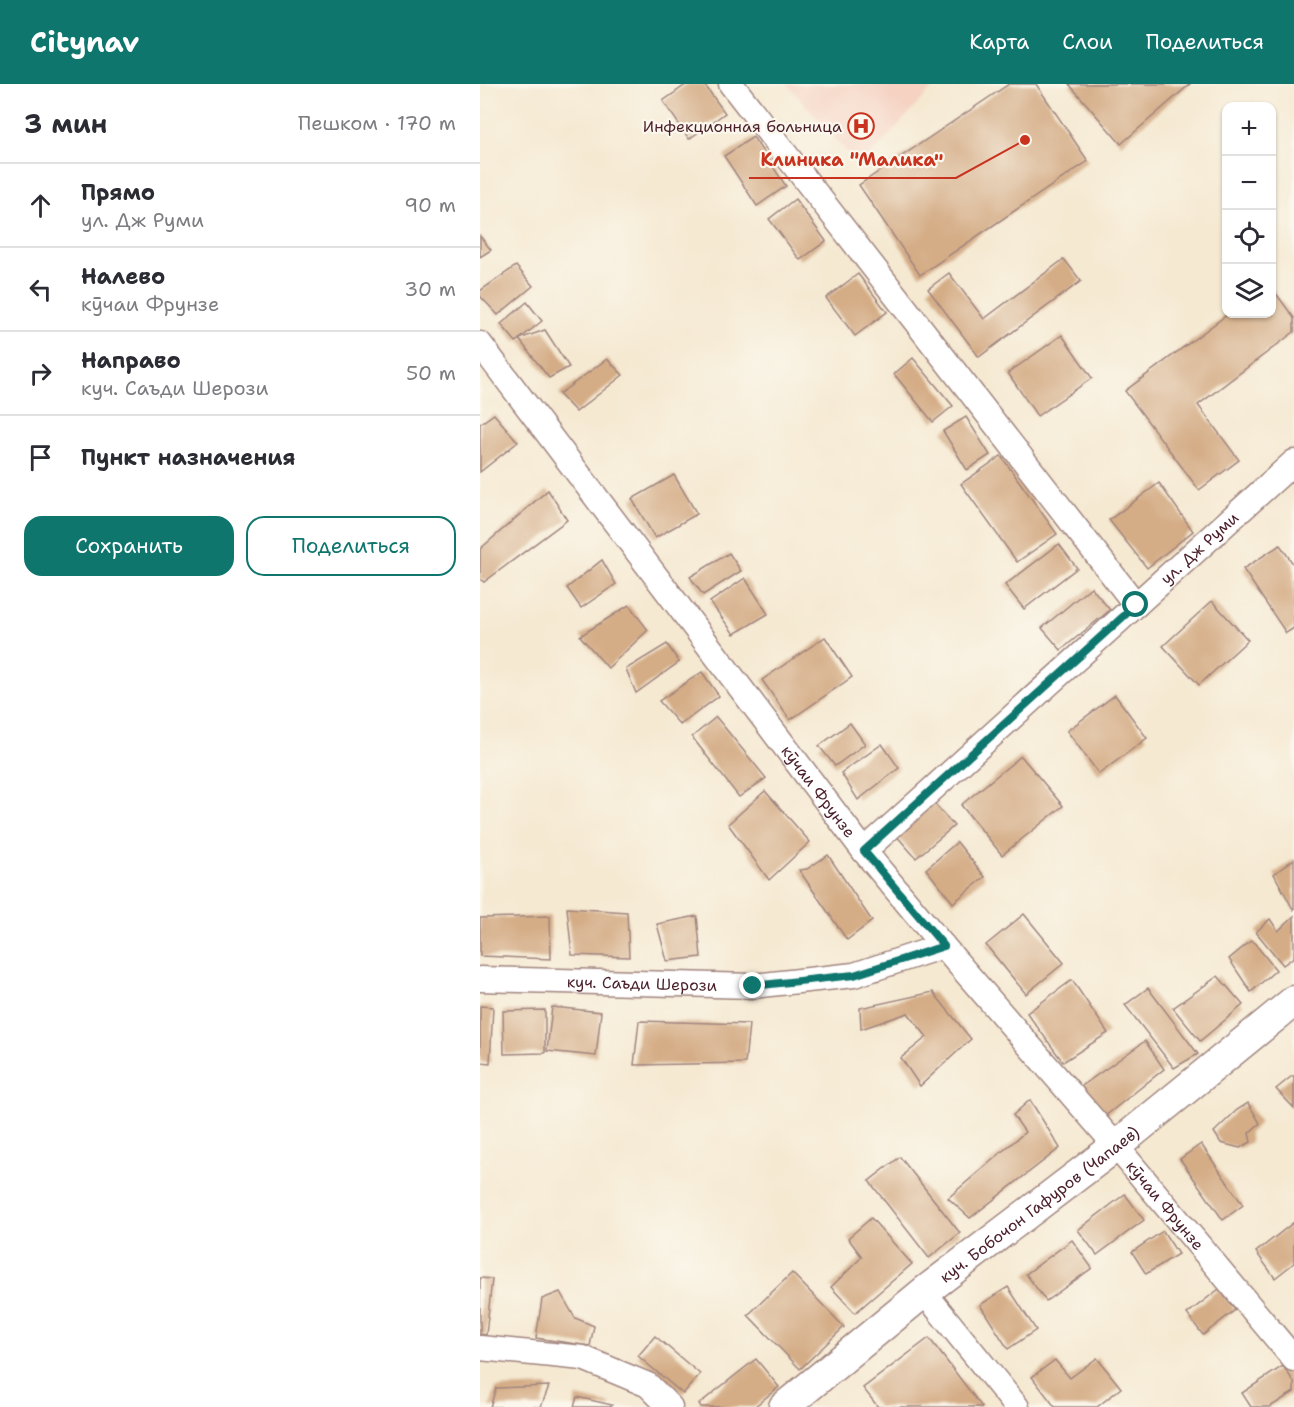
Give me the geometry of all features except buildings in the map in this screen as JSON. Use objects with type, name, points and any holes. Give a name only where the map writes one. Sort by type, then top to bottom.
[{"type":"street","points":[[731,84],[1136,605]]},
{"type":"street","name":"кӯчаи Фрунзе","points":[[480,344],[864,851],[1294,1359]]},
{"type":"street","name":"ул. Дж Руми","points":[[864,851],[1294,462]]},
{"type":"street","name":"куч. Саъди Шерози","points":[[480,979],[753,986],[854,975],[944,946]]},
{"type":"street","name":"куч. Бобочон Гафуров (Чапаев)","points":[[784,1407],[924,1292],[1116,1146],[1294,1001]]},
{"type":"street","points":[[924,1292],[1017,1407]]},
{"type":"street","points":[[480,1348],[583,1358],[648,1385],[670,1407]]},
{"type":"shaded area","name":"Инфекционная больница","points":[[787,84],[936,84],[860,167]]},
{"type":"place","name":"Инфекционная больница","points":[[861,126]]},
{"type":"place","name":"Клиника \"Малика\"","points":[[1025,140]]},
{"type":"route","points":[[753,986],[854,975],[944,946],[864,851],[1136,605]]}]
